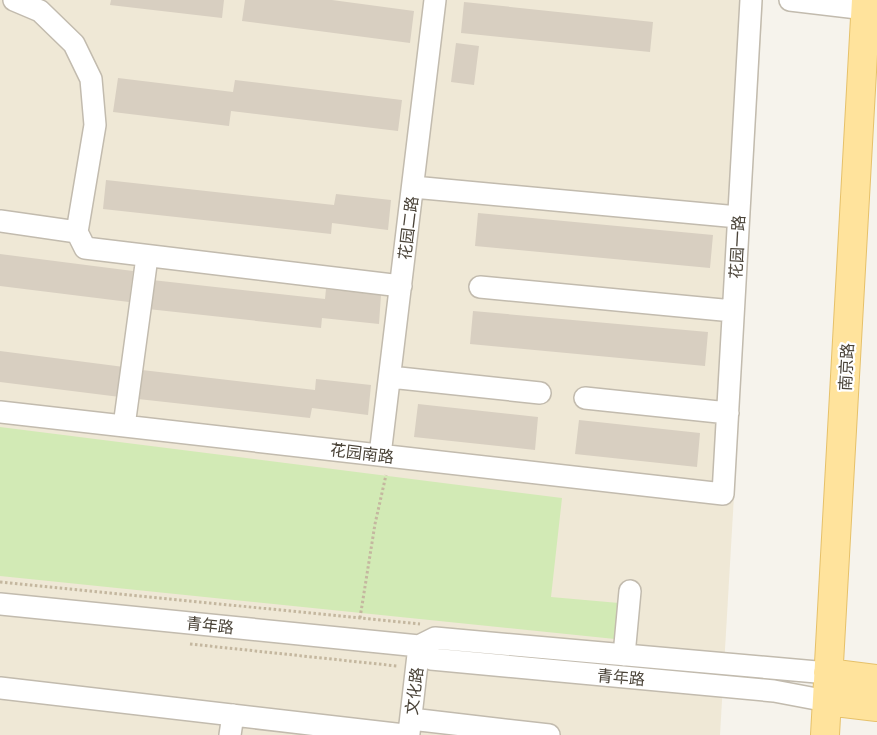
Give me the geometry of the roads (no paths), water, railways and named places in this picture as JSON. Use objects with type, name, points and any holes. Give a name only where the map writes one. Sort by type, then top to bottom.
[{"type":"main road","name":"南京路","points":[[825,735],[866,4]]},
{"type":"main road","points":[[828,673],[877,679]]},
{"type":"main road","points":[[827,701],[877,707]]},
{"type":"street","points":[[14,0],[40,11],[74,44],[91,80],[95,125],[77,232],[85,248],[147,257],[400,286]]},
{"type":"street","name":"花园二路","points":[[380,455],[435,0]]},
{"type":"street","name":"花园一路","points":[[723,494],[750,0]]},
{"type":"street","points":[[790,0],[866,4]]},
{"type":"street","points":[[413,187],[738,217]]},
{"type":"street","points":[[0,221],[77,232]]},
{"type":"street","points":[[124,426],[147,257]]},
{"type":"street","points":[[480,287],[733,311]]},
{"type":"street","points":[[390,377],[540,393]]},
{"type":"street","points":[[585,398],[728,413]]},
{"type":"street","name":"花园南路","points":[[0,412],[723,494]]},
{"type":"street","points":[[624,655],[630,591]]},
{"type":"street","name":"青年路","points":[[0,604],[420,646],[435,638],[828,673]]},
{"type":"street","name":"青年路","points":[[420,646],[432,659],[774,691],[827,701]]},
{"type":"street","name":"文化路","points":[[408,730],[420,646]]},
{"type":"street","points":[[0,688],[231,725],[549,735]]}]
